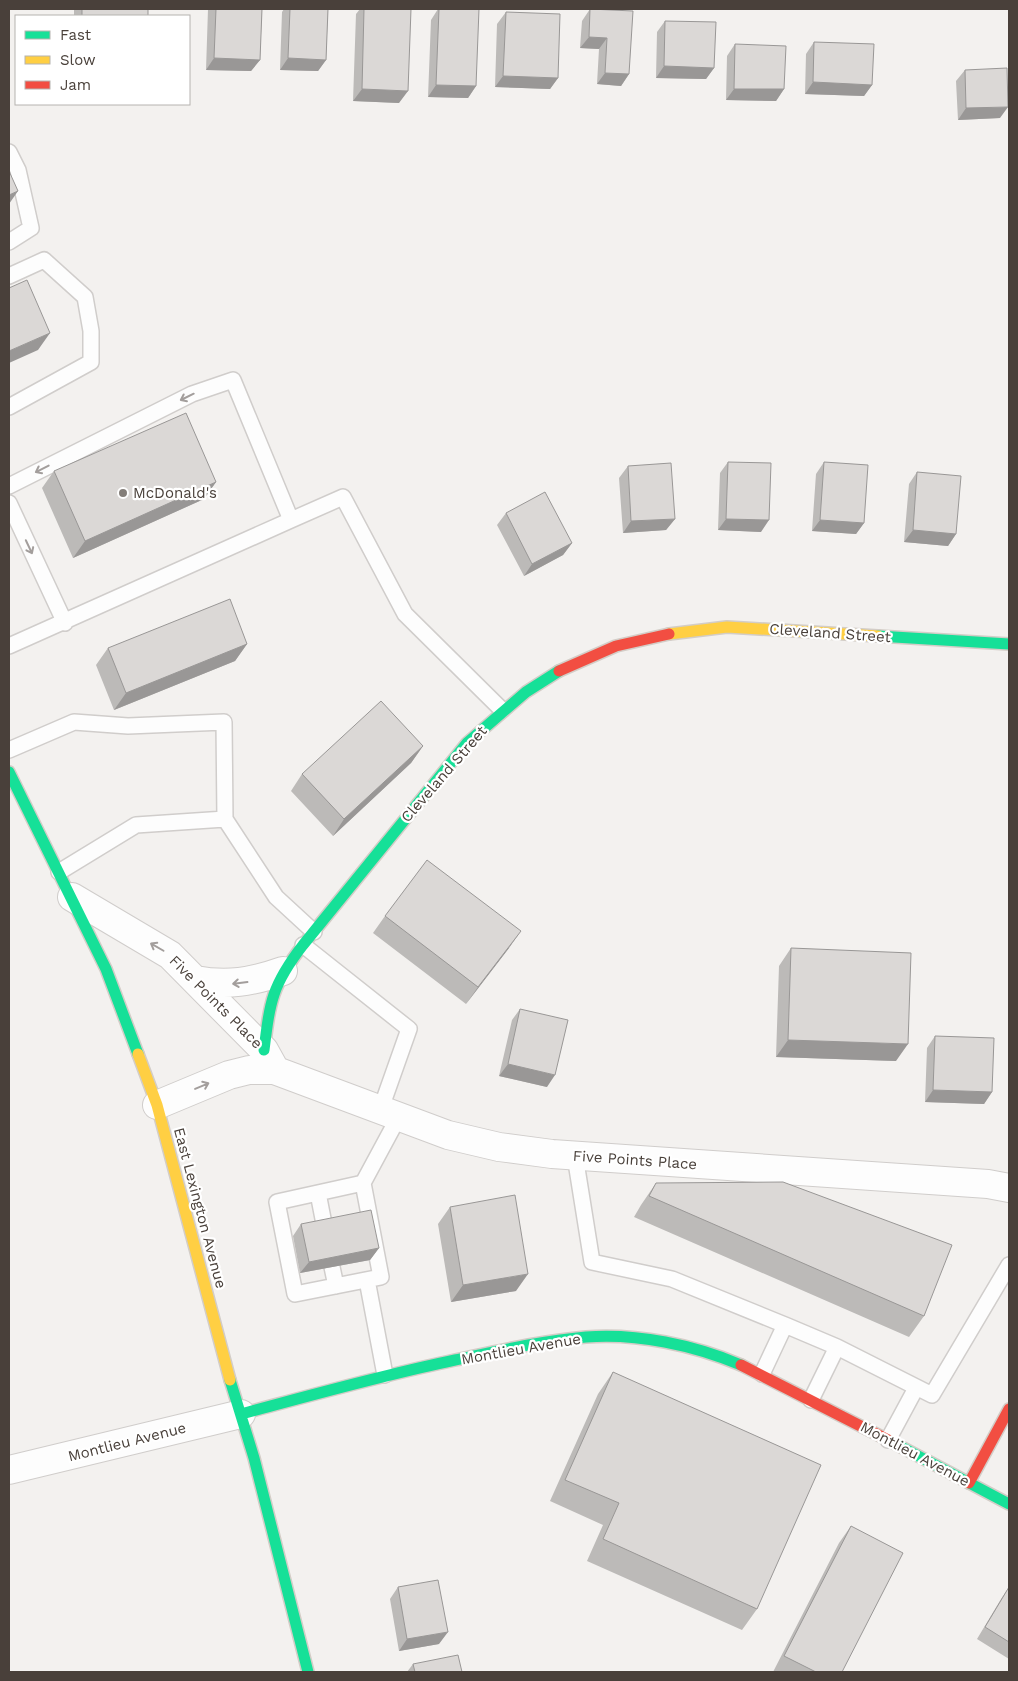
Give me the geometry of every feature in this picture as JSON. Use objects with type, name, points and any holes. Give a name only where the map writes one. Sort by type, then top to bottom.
[{"type":"street","name":"Cleveland Street","points":[[269,1060],[268,1012],[283,971],[303,945],[462,750],[502,710],[530,688],[576,661],[608,647],[648,635],[686,629],[727,627],[1009,644]]},
{"type":"street","name":"East Lexington Avenue","points":[[9,772],[106,968],[157,1105],[240,1414],[254,1458],[308,1672]]},
{"type":"street","name":"Five Points Place","points":[[72,898],[170,955],[269,1060],[389,1115],[448,1135],[498,1147],[576,1156],[978,1184],[1009,1188]]},
{"type":"street","points":[[195,980],[228,984],[245,983],[283,971]]},
{"type":"street","name":"Five Points Place","points":[[157,1105],[229,1075],[249,1070],[269,1060]]},
{"type":"street","name":"Montlieu Avenue","points":[[9,1470],[240,1414],[385,1376],[537,1343],[586,1337],[632,1338],[676,1345],[716,1355],[762,1374],[1009,1504]]},
{"type":"street","points":[[970,1483],[1009,1409]]},
{"type":"lane","points":[[9,152],[18,170],[31,228],[9,242]]},
{"type":"lane","points":[[9,276],[44,260],[85,297],[91,331],[91,362],[9,407]]},
{"type":"lane","points":[[9,486],[192,394],[232,380],[291,520]]},
{"type":"lane","points":[[9,646],[65,623],[343,497],[405,614],[502,710]]},
{"type":"lane","points":[[9,503],[65,623]]},
{"type":"lane","points":[[9,750],[74,722],[128,726],[224,722],[225,819],[276,897],[314,932]]},
{"type":"lane","points":[[59,872],[136,825],[225,819]]},
{"type":"lane","points":[[303,945],[409,1029],[389,1115],[363,1183],[381,1277],[295,1294],[277,1202],[363,1183]]},
{"type":"lane","points":[[576,1156],[592,1262],[672,1279],[836,1348],[932,1396],[1009,1264]]},
{"type":"lane","points":[[318,1193],[325,1229]]},
{"type":"lane","points":[[332,1267],[336,1286]]},
{"type":"lane","points":[[366,1280],[385,1376]]},
{"type":"lane","points":[[762,1374],[784,1325]]},
{"type":"lane","points":[[811,1400],[836,1348]]},
{"type":"lane","points":[[888,1440],[916,1388]]},
{"type":"building","points":[[82,9],[148,9],[148,15],[82,15]]},
{"type":"building","points":[[216,9],[262,9],[260,60],[214,58]]},
{"type":"building","points":[[290,9],[328,9],[326,60],[288,58]]},
{"type":"building","points":[[364,9],[411,9],[408,91],[362,89]]},
{"type":"building","points":[[439,9],[479,9],[476,86],[436,85]]},
{"type":"building","points":[[590,9],[633,11],[629,74],[605,73],[607,38],[589,37]]},
{"type":"building","points":[[506,12],[560,14],[558,78],[503,76]]},
{"type":"building","points":[[665,21],[716,22],[714,68],[664,66]]},
{"type":"building","points":[[814,42],[874,44],[872,85],[813,82]]},
{"type":"building","points":[[735,44],[786,46],[784,89],[734,89]]},
{"type":"building","points":[[1007,68],[1008,107],[966,108],[965,70]]},
{"type":"building","points":[[9,171],[18,191],[9,195]]},
{"type":"building","points":[[27,280],[50,333],[9,351],[9,288]]},
{"type":"building","name":"McDonald's","points":[[186,413],[216,482],[85,541],[54,471]]},
{"type":"building","points":[[728,462],[771,463],[769,520],[726,519]]},
{"type":"building","points":[[824,462],[868,465],[864,523],[820,520]]},
{"type":"building","points":[[671,463],[675,519],[631,521],[628,466]]},
{"type":"building","points":[[917,472],[961,476],[956,534],[913,530]]},
{"type":"building","points":[[545,492],[572,543],[532,564],[506,513]]},
{"type":"building","points":[[230,599],[247,644],[126,693],[108,648]]},
{"type":"building","points":[[381,701],[423,746],[344,819],[302,774]]},
{"type":"building","points":[[427,860],[521,931],[478,987],[385,916]]},
{"type":"building","points":[[791,948],[911,953],[908,1044],[788,1040]]},
{"type":"building","points":[[520,1009],[568,1020],[555,1075],[508,1064]]},
{"type":"building","points":[[935,1036],[994,1038],[992,1092],[933,1090]]},
{"type":"building","points":[[783,1182],[952,1245],[924,1316],[649,1196],[656,1183]]},
{"type":"building","points":[[515,1195],[528,1274],[463,1285],[450,1207]]},
{"type":"building","points":[[371,1210],[379,1248],[309,1262],[301,1224]]},
{"type":"building","points":[[613,1372],[821,1465],[757,1609],[603,1539],[619,1503],[565,1480]]},
{"type":"building","points":[[851,1526],[903,1553],[842,1672],[816,1672],[784,1656]]},
{"type":"building","points":[[438,1580],[448,1632],[407,1639],[398,1587]]},
{"type":"building","points":[[1009,1587],[1009,1642],[985,1627]]},
{"type":"building","points":[[458,1655],[462,1672],[415,1672],[413,1664]]},
{"type":"traffic: fast","points":[[878,636],[1009,644]]},
{"type":"traffic: fast","points":[[264,1050],[268,1019],[274,994],[285,971],[303,945],[467,743],[526,692],[559,671]]},
{"type":"traffic: fast","points":[[9,772],[106,969],[138,1054]]},
{"type":"traffic: fast","points":[[241,1414],[428,1366],[520,1347],[586,1337],[625,1337],[665,1342],[685,1346],[741,1365]]},
{"type":"traffic: fast","points":[[230,1380],[254,1458],[308,1672]]},
{"type":"traffic: fast","points":[[888,1440],[1009,1504]]},
{"type":"traffic: slow","points":[[669,634],[727,627],[878,636]]},
{"type":"traffic: slow","points":[[138,1054],[157,1105],[230,1380]]},
{"type":"traffic: jam","points":[[559,671],[616,646],[669,634]]},
{"type":"traffic: jam","points":[[741,1365],[888,1440]]},
{"type":"traffic: jam","points":[[969,1483],[1009,1409]]},
{"type":"place","name":"McDonald's","points":[[123,493]]}]
